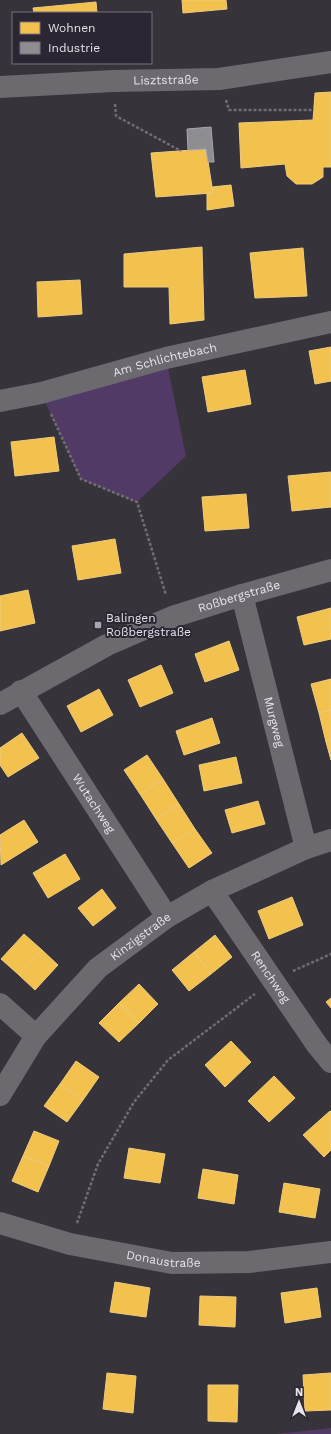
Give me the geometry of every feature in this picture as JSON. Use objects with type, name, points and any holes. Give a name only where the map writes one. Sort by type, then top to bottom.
[{"type":"street","name":"Lisztstraße","points":[[0,87],[113,81],[219,79],[331,62]]},
{"type":"street","name":"Am Schlichtebach","points":[[0,401],[41,393],[166,358],[331,322]]},
{"type":"street","name":"Roßbergstraße","points":[[0,704],[21,691],[107,645],[172,617],[242,595],[331,570]]},
{"type":"street","name":"Murgweg","points":[[242,595],[306,848]]},
{"type":"street","name":"Wutachweg","points":[[21,691],[167,917]]},
{"type":"street","name":"Kinzigstraße","points":[[0,1095],[36,1036],[98,968],[167,917],[212,891],[306,848],[331,840]]},
{"type":"street","name":"Renchweg","points":[[212,891],[317,1045],[331,1062]]},
{"type":"street","points":[[0,1004],[36,1036]]},
{"type":"street","name":"Donaustraße","points":[[0,1223],[70,1244],[172,1263],[249,1262],[331,1252]]},
{"type":"path","points":[[219,79],[229,110],[314,110]]},
{"type":"path","points":[[113,81],[116,116],[180,151]]},
{"type":"path","points":[[41,393],[81,479],[137,502],[172,617]]},
{"type":"path","points":[[70,1244],[98,1164],[134,1102],[168,1060],[273,981],[317,959],[331,954]]},
{"type":"shaded area","points":[[166,358],[186,456],[137,502],[81,479],[41,393]]},
{"type":"shaded area","points":[[331,1428],[331,1434],[276,1434]]},
{"type":"building: Wohnen","points":[[182,0],[226,0],[227,9],[183,13]]},
{"type":"building: Wohnen","points":[[96,2],[97,12],[34,12],[33,8]]},
{"type":"building: Wohnen","points":[[331,92],[331,167],[323,167],[323,177],[312,184],[296,184],[287,176],[285,164],[241,168],[239,123],[313,120],[315,93]]},
{"type":"building: Wohnen","points":[[206,149],[213,193],[156,197],[151,153]]},
{"type":"building: Wohnen","points":[[231,185],[234,206],[207,210],[207,194],[213,193],[212,187]]},
{"type":"building: Wohnen","points":[[202,247],[204,320],[170,324],[169,287],[124,287],[124,254]]},
{"type":"building: Wohnen","points":[[303,248],[307,296],[255,298],[250,253]]},
{"type":"building: Wohnen","points":[[80,280],[82,314],[38,317],[37,282]]},
{"type":"building: Wohnen","points":[[331,347],[331,381],[315,384],[309,351]]},
{"type":"building: Wohnen","points":[[245,370],[251,404],[208,412],[202,377]]},
{"type":"building: Wohnen","points":[[54,437],[59,471],[15,476],[11,442]]},
{"type":"building: Wohnen","points":[[331,472],[331,507],[292,511],[288,476]]},
{"type":"building: Wohnen","points":[[246,494],[249,528],[205,531],[202,497]]},
{"type":"building: Wohnen","points":[[115,539],[121,573],[78,580],[72,546]]},
{"type":"building: Wohnen","points":[[28,590],[35,623],[0,631],[0,596]]},
{"type":"building: Wohnen","points":[[331,608],[331,639],[304,645],[297,617]]},
{"type":"building: Wohnen","points":[[229,641],[239,670],[205,682],[195,654]]},
{"type":"building: Wohnen","points":[[161,665],[173,693],[140,707],[128,680]]},
{"type":"building: Wohnen","points":[[331,679],[331,710],[319,713],[311,684]]},
{"type":"building: Wohnen","points":[[99,689],[113,715],[81,732],[67,706]]},
{"type":"building: Wohnen","points":[[331,710],[331,740],[326,742],[319,713]]},
{"type":"building: Wohnen","points":[[212,718],[220,743],[184,755],[176,731]]},
{"type":"building: Wohnen","points":[[22,733],[39,758],[8,777],[0,765],[0,748]]},
{"type":"building: Wohnen","points":[[331,740],[331,760],[326,742]]},
{"type":"building: Wohnen","points":[[147,755],[163,779],[140,794],[124,770]]},
{"type":"building: Wohnen","points":[[236,757],[242,783],[204,791],[199,765]]},
{"type":"building: Wohnen","points":[[163,779],[179,804],[156,819],[140,794]]},
{"type":"building: Wohnen","points":[[258,801],[265,824],[232,833],[225,810]]},
{"type":"building: Wohnen","points":[[179,804],[195,829],[172,843],[156,819]]},
{"type":"building: Wohnen","points":[[24,820],[38,842],[1,865],[0,835]]},
{"type":"building: Wohnen","points":[[195,829],[212,853],[189,868],[172,843]]},
{"type":"building: Wohnen","points":[[65,854],[80,879],[48,898],[33,873]]},
{"type":"building: Wohnen","points":[[102,889],[116,908],[93,926],[78,908]]},
{"type":"building: Wohnen","points":[[292,897],[303,925],[269,939],[258,911]]},
{"type":"building: Wohnen","points":[[24,934],[42,950],[19,975],[1,959]]},
{"type":"building: Wohnen","points":[[215,935],[232,957],[211,974],[194,952]]},
{"type":"building: Wohnen","points":[[42,950],[58,965],[35,990],[19,975]]},
{"type":"building: Wohnen","points":[[194,952],[211,974],[189,991],[172,970]]},
{"type":"building: Wohnen","points":[[139,984],[158,1004],[139,1023],[119,1003]]},
{"type":"building: Wohnen","points":[[331,998],[331,1008],[326,1002]]},
{"type":"building: Wohnen","points":[[119,1003],[139,1023],[119,1042],[99,1023]]},
{"type":"building: Wohnen","points":[[231,1041],[251,1062],[225,1087],[205,1065]]},
{"type":"building: Wohnen","points":[[76,1061],[99,1077],[83,1100],[60,1084]]},
{"type":"building: Wohnen","points":[[274,1076],[295,1098],[269,1122],[248,1101]]},
{"type":"building: Wohnen","points":[[60,1084],[83,1100],[67,1122],[44,1106]]},
{"type":"building: Wohnen","points":[[330,1111],[331,1150],[324,1157],[303,1135]]},
{"type":"building: Wohnen","points":[[34,1131],[59,1141],[49,1166],[23,1156]]},
{"type":"building: Wohnen","points":[[129,1148],[165,1154],[160,1183],[124,1178]]},
{"type":"building: Wohnen","points":[[23,1156],[49,1166],[38,1192],[12,1181]]},
{"type":"building: Wohnen","points":[[203,1169],[238,1175],[234,1204],[198,1198]]},
{"type":"building: Wohnen","points":[[284,1183],[320,1189],[315,1218],[279,1212]]},
{"type":"building: Wohnen","points":[[115,1282],[150,1288],[146,1317],[110,1312]]},
{"type":"building: Wohnen","points":[[317,1288],[321,1317],[285,1323],[281,1293]]},
{"type":"building: Wohnen","points":[[200,1296],[236,1297],[235,1327],[199,1325]]},
{"type":"building: Wohnen","points":[[107,1373],[136,1376],[133,1413],[103,1409]]},
{"type":"building: Wohnen","points":[[331,1373],[331,1410],[305,1411],[303,1375]]},
{"type":"building: Wohnen","points":[[208,1385],[238,1385],[237,1422],[208,1421]]},
{"type":"building: Industrie","points":[[211,127],[214,162],[208,162],[206,149],[188,150],[187,129]]},
{"type":"place","name":"Balingen Roßbergstraße","points":[[98,625]]}]
